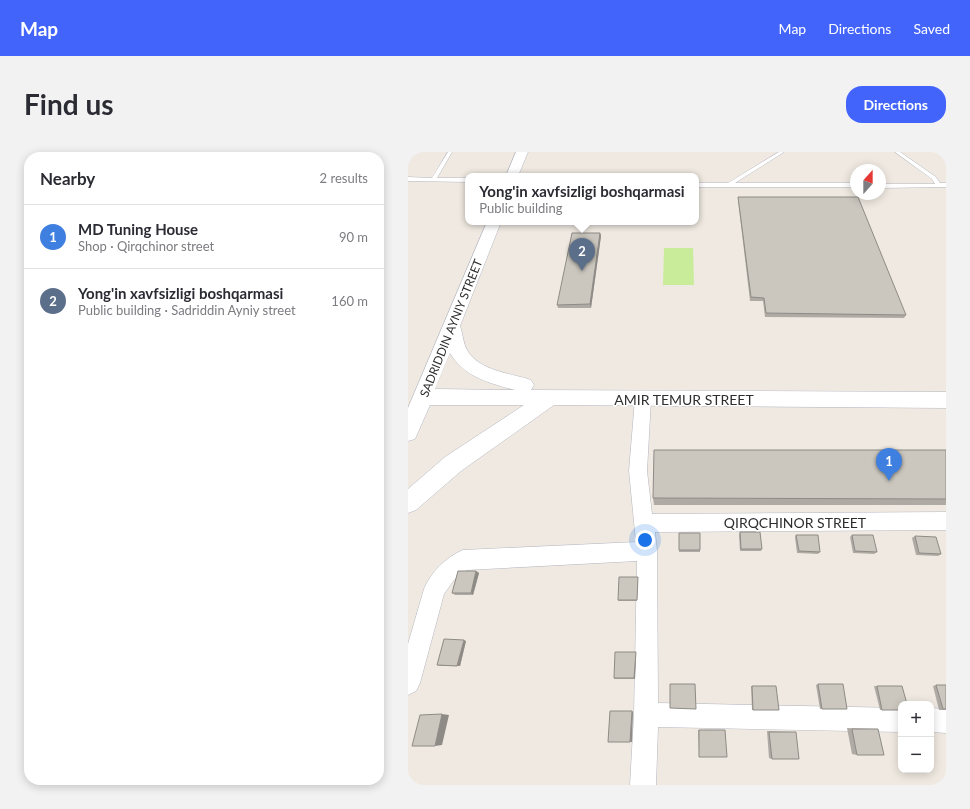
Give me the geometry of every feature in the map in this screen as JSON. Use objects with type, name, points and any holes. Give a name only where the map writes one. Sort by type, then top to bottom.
[{"type":"street","points":[[513,173],[522,152]]},
{"type":"street","name":"SADRIDDIN AYNIY STREET","points":[[408,433],[493,225]]},
{"type":"street","points":[[452,326],[458,350],[466,362],[477,370],[524,385]]},
{"type":"street","name":"AMIR TEMUR STREET","points":[[426,391],[524,385],[946,386]]},
{"type":"street","name":"AMIR TEMUR STREET","points":[[426,391],[550,398],[946,400]]},
{"type":"street","points":[[408,503],[453,464],[550,398]]},
{"type":"street","points":[[643,399],[638,472],[647,551],[646,715],[643,785]]},
{"type":"street","name":"QIRQCHINOR STREET","points":[[644,522],[946,521]]},
{"type":"street","points":[[408,683],[436,589],[447,573],[463,560],[647,551]]},
{"type":"street","points":[[646,715],[898,720]]},
{"type":"street","points":[[934,720],[946,721]]},
{"type":"lane","points":[[434,179],[450,152]]},
{"type":"lane","points":[[729,185],[782,152]]},
{"type":"lane","points":[[897,152],[934,178],[939,186]]},
{"type":"lane","points":[[408,179],[465,180]]},
{"type":"lane","points":[[699,185],[850,186]]},
{"type":"lane","points":[[886,186],[946,185]]},
{"type":"green space","points":[[664,248],[693,248],[694,285],[663,285]]},
{"type":"building","points":[[738,197],[850,197],[850,200],[859,200],[906,315],[766,313],[764,298],[751,297]]},
{"type":"building","points":[[572,233],[600,233],[590,304],[557,305]]},
{"type":"building","points":[[654,450],[946,450],[946,499],[653,498]]},
{"type":"building","points":[[740,532],[760,532],[762,549],[741,549]]},
{"type":"building","points":[[679,533],[700,533],[700,550],[679,550]]},
{"type":"building","points":[[796,535],[818,535],[820,552],[799,551]]},
{"type":"building","points":[[852,535],[873,535],[877,552],[855,551]]},
{"type":"building","points":[[915,536],[936,537],[941,554],[919,553]]},
{"type":"building","points":[[458,571],[476,571],[471,593],[452,593]]},
{"type":"building","points":[[619,577],[638,577],[637,600],[618,600]]},
{"type":"building","points":[[444,639],[464,640],[457,666],[437,665]]},
{"type":"building","points":[[615,652],[636,652],[634,678],[614,678]]},
{"type":"building","points":[[670,684],[695,684],[696,709],[670,708]]},
{"type":"building","points":[[818,684],[843,684],[847,709],[822,709]]},
{"type":"building","points":[[936,685],[946,685],[946,709],[943,709]]},
{"type":"building","points":[[752,686],[776,686],[779,710],[753,710]]},
{"type":"building","points":[[877,686],[902,686],[906,701],[898,701],[898,710],[882,710]]},
{"type":"building","points":[[610,711],[632,711],[630,742],[608,742]]},
{"type":"building","points":[[442,714],[435,746],[412,746],[420,715]]},
{"type":"building","points":[[852,729],[878,729],[884,755],[857,755]]},
{"type":"building","points":[[699,730],[725,730],[727,757],[699,757]]},
{"type":"building","points":[[769,732],[796,732],[799,759],[772,759]]},
{"type":"place","name":"Yong'in xavfsizligi boshqarmasi","points":[[582,271]]},
{"type":"place","name":"MD Tuning House","points":[[889,481]]}]
